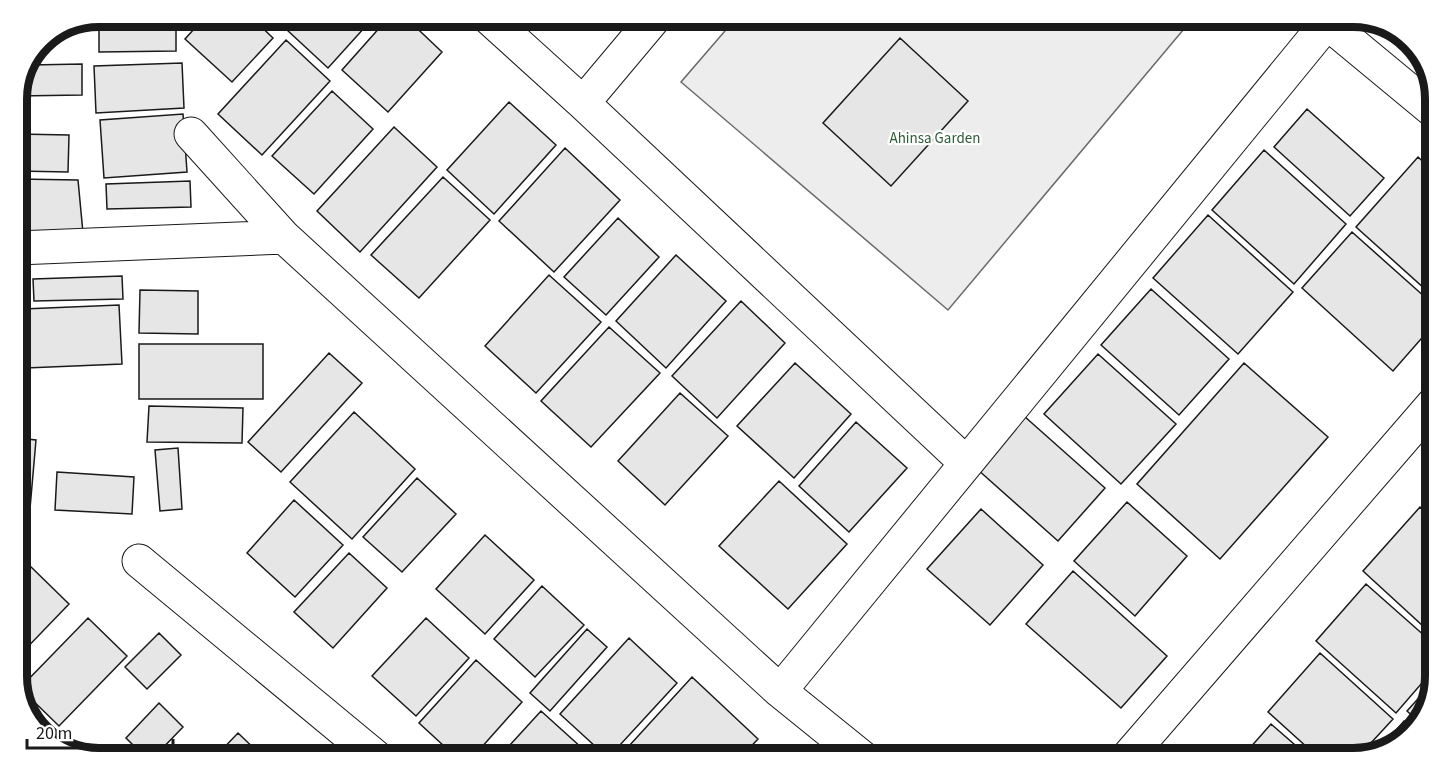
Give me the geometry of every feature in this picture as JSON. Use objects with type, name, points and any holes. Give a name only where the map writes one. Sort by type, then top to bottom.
[{"type":"street","points":[[499,27],[966,463]]},
{"type":"street","points":[[583,103],[647,27]]},
{"type":"street","points":[[780,691],[1317,27]]},
{"type":"street","points":[[1332,27],[1425,104]]},
{"type":"street","points":[[191,134],[284,237],[780,691],[850,748]]},
{"type":"street","points":[[27,248],[284,237]]},
{"type":"street","points":[[1136,748],[1425,414]]},
{"type":"street","points":[[139,561],[364,748]]},
{"type":"shaded area","name":"Ahinsa Garden","points":[[728,27],[1186,27],[948,310],[681,82]]},
{"type":"building","points":[[99,27],[176,27],[176,51],[99,52]]},
{"type":"building","points":[[196,27],[262,27],[273,38],[232,82],[185,39]]},
{"type":"building","points":[[290,27],[365,27],[328,68],[287,30]]},
{"type":"building","points":[[380,27],[416,27],[442,52],[388,112],[342,70]]},
{"type":"building","points":[[900,38],[968,101],[891,186],[823,123]]},
{"type":"building","points":[[286,40],[330,81],[262,155],[218,114]]},
{"type":"building","points":[[182,63],[184,108],[96,113],[94,66]]},
{"type":"building","points":[[82,64],[82,95],[27,96],[28,85],[36,65]]},
{"type":"building","points":[[332,91],[373,129],[314,194],[272,156]]},
{"type":"building","points":[[509,102],[556,145],[494,214],[447,170]]},
{"type":"building","points":[[1307,109],[1384,178],[1350,216],[1274,147]]},
{"type":"building","points":[[183,114],[187,172],[104,178],[100,120]]},
{"type":"building","points":[[394,127],[437,167],[360,252],[317,211]]},
{"type":"building","points":[[27,134],[69,135],[68,172],[27,171]]},
{"type":"building","points":[[565,148],[620,200],[554,272],[499,221]]},
{"type":"building","points":[[1264,150],[1346,224],[1294,284],[1212,210]]},
{"type":"building","points":[[1418,157],[1425,164],[1425,289],[1356,227]]},
{"type":"building","points":[[443,177],[490,220],[419,298],[371,255]]},
{"type":"building","points":[[27,179],[78,180],[83,233],[27,232]]},
{"type":"building","points":[[190,181],[191,207],[107,209],[106,184]]},
{"type":"building","points":[[1208,215],[1293,292],[1238,354],[1153,278]]},
{"type":"building","points":[[618,218],[659,257],[606,315],[564,277]]},
{"type":"building","points":[[1352,232],[1425,297],[1425,334],[1393,371],[1302,288]]},
{"type":"building","points":[[676,255],[726,301],[666,368],[616,321]]},
{"type":"building","points":[[549,275],[601,322],[536,393],[485,346]]},
{"type":"building","points":[[122,276],[123,299],[34,301],[33,279]]},
{"type":"building","points":[[1151,289],[1229,359],[1179,415],[1101,345]]},
{"type":"building","points":[[140,290],[198,291],[198,334],[139,333]]},
{"type":"building","points":[[741,301],[785,343],[717,418],[672,376]]},
{"type":"building","points":[[119,305],[122,364],[27,368],[27,309]]},
{"type":"building","points":[[609,327],[660,373],[591,447],[541,401]]},
{"type":"building","points":[[139,344],[263,344],[263,399],[139,399]]},
{"type":"building","points":[[329,353],[362,383],[281,472],[248,442]]},
{"type":"building","points":[[1098,354],[1176,424],[1121,484],[1044,414]]},
{"type":"building","points":[[795,363],[851,414],[794,478],[737,426]]},
{"type":"building","points":[[1244,363],[1328,437],[1220,559],[1137,484]]},
{"type":"building","points":[[680,393],[728,436],[665,505],[618,461]]},
{"type":"building","points":[[149,406],[243,408],[242,443],[147,442]]},
{"type":"building","points":[[354,412],[415,469],[352,539],[290,482]]},
{"type":"building","points":[[1024,416],[1105,488],[1058,541],[977,469]]},
{"type":"building","points":[[856,422],[907,468],[849,532],[799,486]]},
{"type":"building","points":[[27,439],[36,440],[29,520],[27,520]]},
{"type":"building","points":[[178,448],[182,509],[160,511],[155,450]]},
{"type":"building","points":[[57,472],[134,477],[132,514],[55,510]]},
{"type":"building","points":[[417,478],[456,514],[402,572],[363,537]]},
{"type":"building","points":[[779,481],[847,544],[788,609],[719,546]]},
{"type":"building","points":[[294,500],[343,545],[295,597],[247,553]]},
{"type":"building","points":[[1127,502],[1187,556],[1135,616],[1074,561]]},
{"type":"building","points":[[1420,507],[1425,512],[1425,628],[1363,571]]},
{"type":"building","points":[[981,509],[1043,565],[990,625],[927,569]]},
{"type":"building","points":[[485,535],[534,580],[485,634],[436,589]]},
{"type":"building","points":[[349,553],[387,588],[333,648],[294,612]]},
{"type":"building","points":[[27,565],[69,604],[27,648]]},
{"type":"building","points":[[1073,571],[1167,656],[1121,708],[1026,624]]},
{"type":"building","points":[[1366,584],[1425,636],[1425,680],[1396,713],[1316,641]]},
{"type":"building","points":[[542,586],[584,625],[535,677],[494,639]]},
{"type":"building","points":[[88,618],[127,656],[59,726],[31,699],[27,681]]},
{"type":"building","points":[[426,618],[469,658],[416,716],[372,676]]},
{"type":"building","points":[[587,629],[607,647],[550,711],[530,693]]},
{"type":"building","points":[[159,633],[181,655],[147,689],[125,667]]},
{"type":"building","points":[[629,638],[677,683],[617,748],[597,748],[560,714]]},
{"type":"building","points":[[1320,653],[1393,719],[1368,746],[1308,748],[1268,712]]},
{"type":"building","points":[[476,660],[522,702],[481,748],[446,748],[419,723]]},
{"type":"building","points":[[692,677],[758,739],[749,748],[627,748]]},
{"type":"building","points":[[1423,693],[1413,716],[1407,711]]},
{"type":"building","points":[[159,703],[183,727],[163,748],[136,748],[126,738]]},
{"type":"building","points":[[541,711],[582,748],[507,748]]},
{"type":"building","points":[[1404,721],[1407,723],[1393,736],[1389,738]]},
{"type":"building","points":[[1271,724],[1299,748],[1250,748]]},
{"type":"building","points":[[238,733],[254,748],[224,748]]}]
